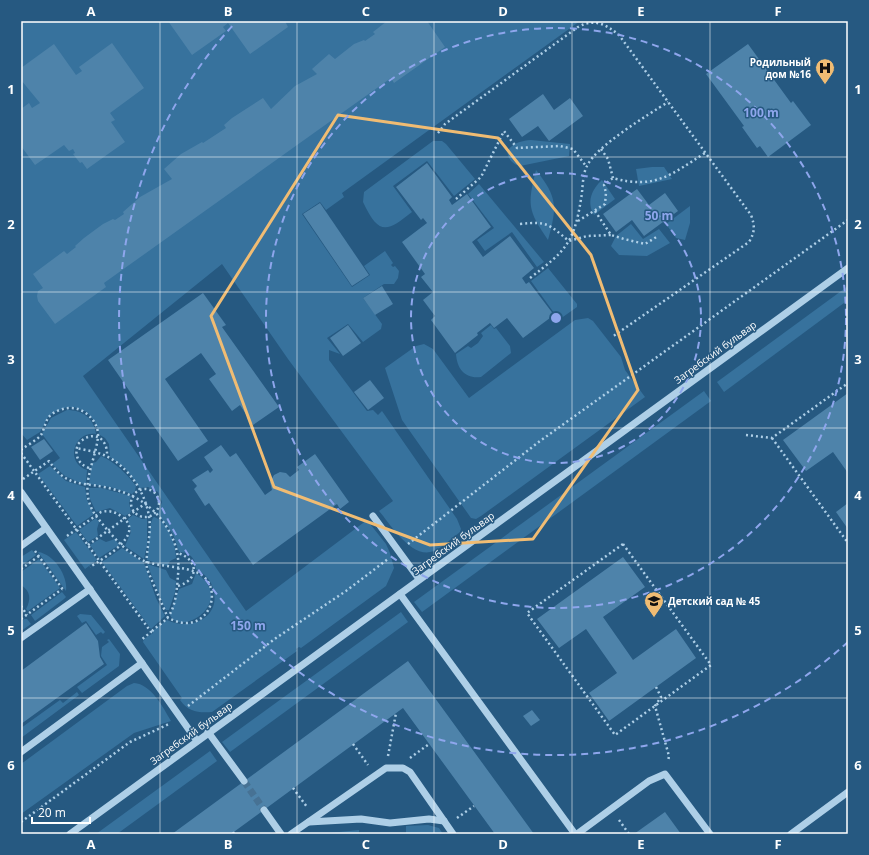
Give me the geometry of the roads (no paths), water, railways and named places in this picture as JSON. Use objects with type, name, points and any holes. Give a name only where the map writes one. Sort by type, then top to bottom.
[{"type":"street","name":"Загребский бульвар","points":[[70,834],[208,732],[848,268]]},
{"type":"street","points":[[21,492],[179,713],[197,741]]},
{"type":"street","points":[[373,516],[419,579]]},
{"type":"street","points":[[21,546],[46,528]]},
{"type":"street","points":[[21,638],[90,589]]},
{"type":"street","points":[[400,594],[576,834],[649,781],[665,774],[710,834]]},
{"type":"street","points":[[21,752],[142,663]]},
{"type":"street","points":[[208,732],[244,781]]},
{"type":"street","points":[[291,834],[386,768],[398,767],[410,772],[453,834]]},
{"type":"street","points":[[791,834],[848,792]]},
{"type":"street","points":[[264,810],[282,834]]},
{"type":"street","points":[[312,819],[361,819],[390,823],[416,819],[445,823]]},
{"type":"tunnel","points":[[244,781],[264,810]]},
{"type":"place","name":"Родильный дом №16","points":[[825,85]]},
{"type":"place","name":"Детский сад № 45","points":[[654,618]]}]
